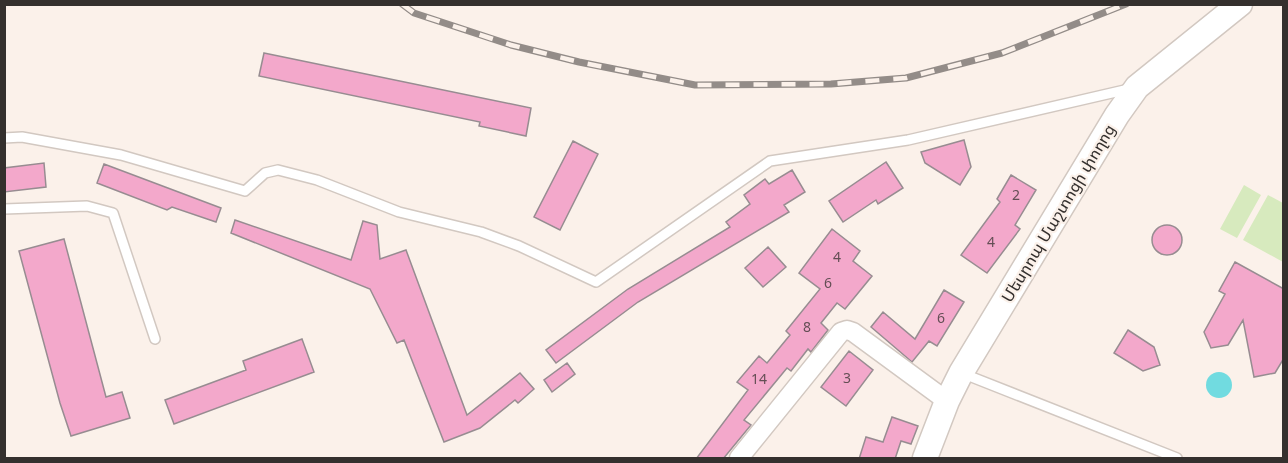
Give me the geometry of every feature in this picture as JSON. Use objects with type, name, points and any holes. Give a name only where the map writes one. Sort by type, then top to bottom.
[{"type":"street","name":"Մեսրոպ Մաշտոցի փողոց","points":[[925,459],[947,401],[961,373],[1117,115],[1137,87],[1240,4]]},
{"type":"street","points":[[740,459],[841,332],[847,330],[853,332],[947,401]]},
{"type":"lane","points":[[4,138],[21,137],[121,155],[245,191],[265,172],[278,170],[308,177],[399,212],[481,232],[596,282],[770,161],[908,140],[1137,87]]},
{"type":"lane","points":[[4,209],[87,206],[113,213],[155,339]]},
{"type":"lane","points":[[961,373],[1177,459]]},
{"type":"green space","points":[[1244,185],[1261,195],[1237,238],[1220,229]]},
{"type":"green space","points":[[1268,195],[1283,203],[1283,262],[1243,240]]},
{"type":"water","points":[[1219,372],[1228,376],[1232,385],[1228,394],[1219,398],[1210,394],[1206,385],[1210,376]]},
{"type":"building","points":[[264,53],[531,108],[526,136],[479,126],[480,122],[259,76]]},
{"type":"building","points":[[964,140],[971,167],[960,185],[925,163],[921,152]]},
{"type":"building","points":[[573,141],[598,154],[560,230],[534,217]]},
{"type":"building","points":[[886,162],[903,188],[878,204],[876,200],[843,222],[829,201]]},
{"type":"building","points":[[44,163],[46,187],[4,192],[4,168]]},
{"type":"building","points":[[104,164],[221,208],[216,222],[172,207],[167,210],[97,183]]},
{"type":"building","points":[[792,170],[805,192],[784,205],[789,212],[638,302],[556,363],[546,350],[628,289],[730,227],[726,222],[750,204],[744,195],[765,179],[769,184]]},
{"type":"building","points":[[1011,175],[1036,190],[1015,225],[1020,229],[987,273],[961,255],[1000,202],[997,199]]},
{"type":"building","points":[[235,220],[351,260],[363,221],[377,225],[380,259],[406,250],[467,415],[520,373],[534,389],[518,403],[515,400],[480,428],[444,442],[404,340],[397,343],[370,289],[231,233]]},
{"type":"building","points":[[1167,225],[1178,229],[1182,240],[1178,251],[1167,255],[1156,251],[1152,240],[1156,229]]},
{"type":"building","points":[[832,229],[860,251],[853,261],[872,276],[845,309],[837,303],[821,323],[828,330],[811,352],[808,349],[791,371],[787,368],[744,420],[751,425],[723,459],[696,459],[748,390],[737,382],[759,356],[767,363],[790,335],[786,331],[820,289],[799,273]]},
{"type":"building","points":[[64,239],[106,397],[122,392],[130,418],[71,436],[19,251]]},
{"type":"building","points":[[768,247],[786,267],[763,287],[745,268]]},
{"type":"building","points":[[1235,262],[1284,289],[1284,358],[1275,373],[1254,377],[1243,320],[1228,345],[1211,348],[1204,332],[1225,294],[1219,291]]},
{"type":"building","points":[[944,290],[964,302],[937,346],[929,341],[912,362],[871,327],[883,312],[915,339]]},
{"type":"building","points":[[1128,330],[1154,347],[1160,365],[1143,371],[1114,353]]},
{"type":"building","points":[[302,339],[314,372],[174,424],[165,400],[246,370],[243,361]]},
{"type":"building","points":[[849,351],[873,370],[846,406],[821,387]]},
{"type":"building","points":[[567,363],[575,374],[552,392],[544,380]]},
{"type":"building","points":[[892,417],[918,426],[911,444],[901,441],[895,459],[859,459],[866,437],[883,442]]},
{"type":"railway","points":[[402,4],[414,13],[511,45],[579,62],[695,85],[831,84],[906,78],[1002,53],[1126,4]]}]
